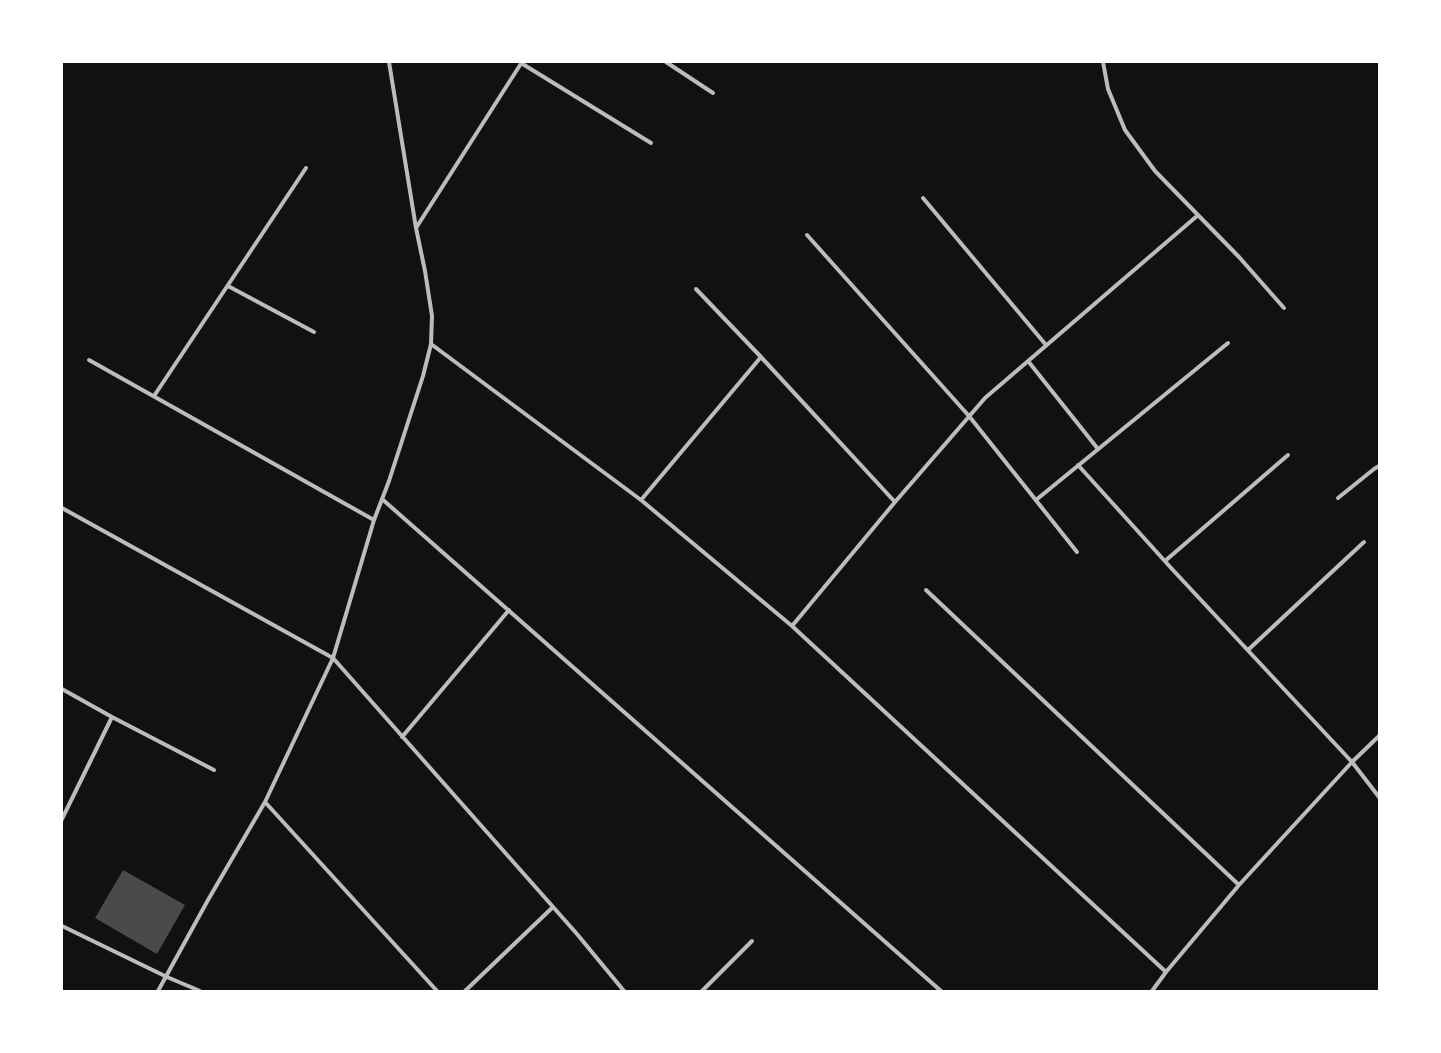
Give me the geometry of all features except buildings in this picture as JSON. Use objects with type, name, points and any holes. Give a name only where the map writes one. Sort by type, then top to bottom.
[{"type":"street","points":[[158,991],[208,900],[265,802],[333,658],[374,520],[423,376],[431,344],[432,316],[389,62]]},
{"type":"street","points":[[666,62],[713,93]]},
{"type":"street","points":[[1103,62],[1108,88],[1125,130],[1155,171],[1197,216],[1239,257],[1284,308]]},
{"type":"street","points":[[416,228],[522,63],[651,143]]},
{"type":"street","points":[[154,396],[306,168]]},
{"type":"street","points":[[922,198],[1046,345]]},
{"type":"street","points":[[792,626],[895,502],[985,398],[1197,216]]},
{"type":"street","points":[[807,235],[969,416],[1077,552]]},
{"type":"street","points":[[228,286],[314,332]]},
{"type":"street","points":[[696,289],[762,357],[895,502]]},
{"type":"street","points":[[1036,500],[1078,464],[1228,343]]},
{"type":"street","points":[[431,344],[641,500],[792,626],[1166,972]]},
{"type":"street","points":[[641,500],[762,357]]},
{"type":"street","points":[[89,360],[374,520]]},
{"type":"street","points":[[1028,361],[1098,449]]},
{"type":"street","points":[[1165,561],[1288,455]]},
{"type":"street","points":[[1078,464],[1165,561],[1352,762],[1379,797]]},
{"type":"street","points":[[1338,498],[1379,466]]},
{"type":"street","points":[[382,499],[941,991]]},
{"type":"street","points":[[62,508],[333,658],[577,934],[624,991]]},
{"type":"street","points":[[1248,650],[1364,542]]},
{"type":"street","points":[[926,590],[1239,885]]},
{"type":"street","points":[[402,737],[509,610]]},
{"type":"street","points":[[62,689],[214,770]]},
{"type":"street","points":[[62,819],[112,717]]},
{"type":"street","points":[[1152,991],[1166,972],[1239,885],[1352,762],[1379,736]]},
{"type":"street","points":[[265,802],[437,991]]},
{"type":"street","points":[[465,991],[552,907]]},
{"type":"street","points":[[62,926],[167,977],[200,991]]},
{"type":"street","points":[[702,991],[752,941]]}]
